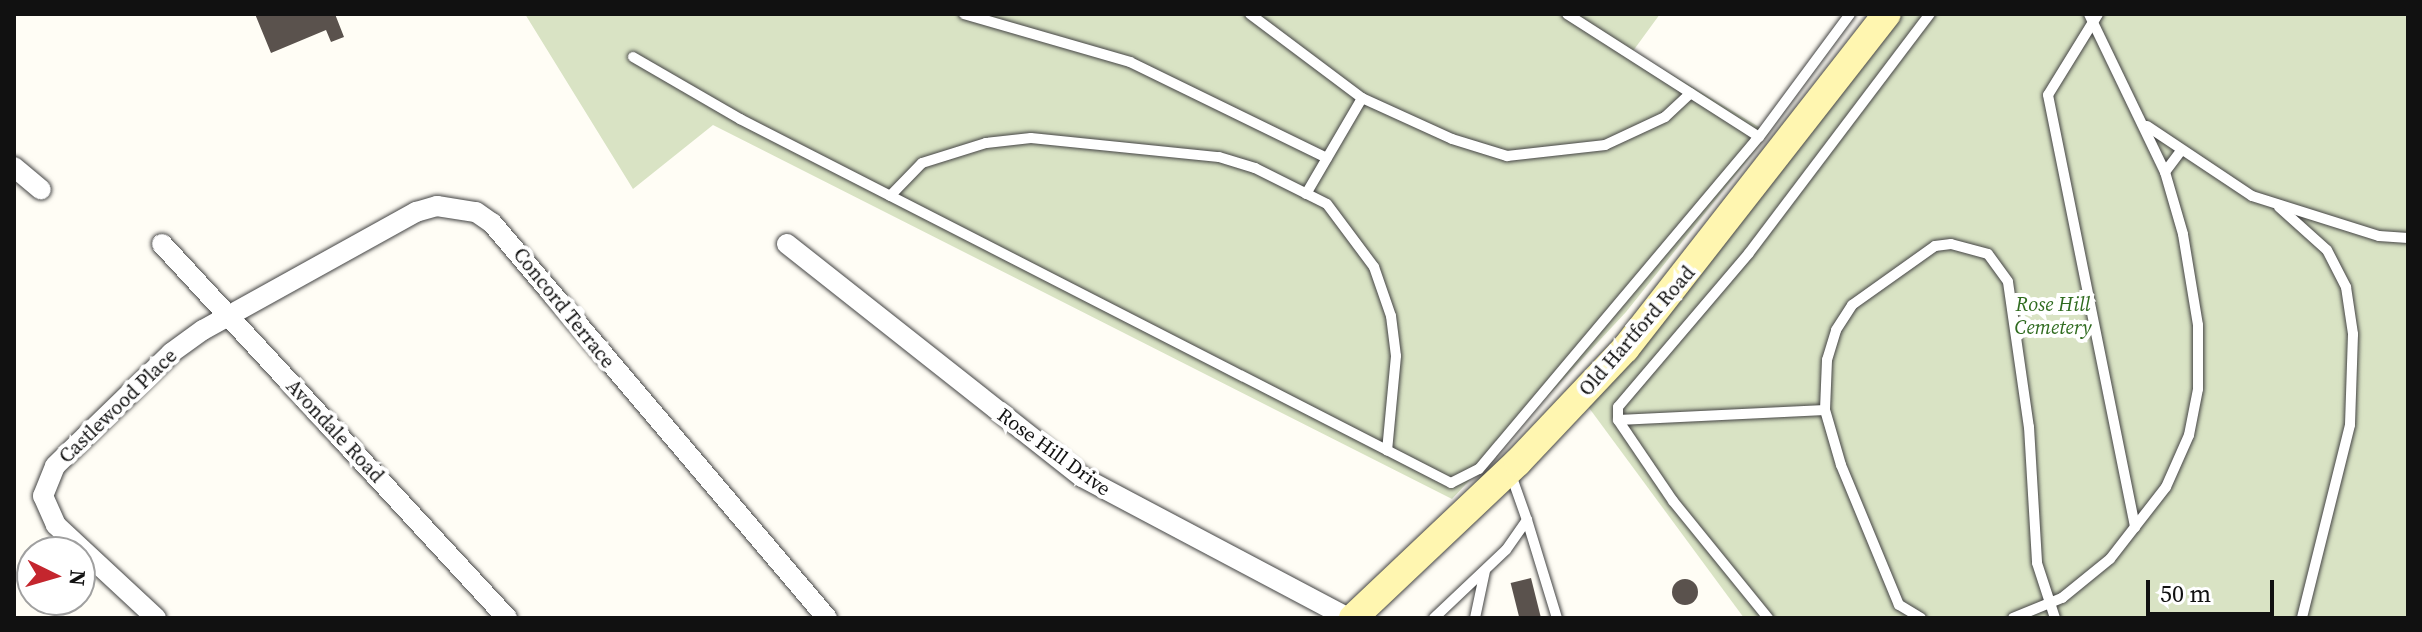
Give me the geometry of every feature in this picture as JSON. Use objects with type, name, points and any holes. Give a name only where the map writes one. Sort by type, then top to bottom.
[{"type":"main road","name":"Old Hartford Road","points":[[1351,618],[1509,470],[1679,285],[1887,14]]},
{"type":"street","points":[[14,167],[41,190]]},
{"type":"street","name":"Concord Terrace","points":[[228,315],[416,212],[437,206],[476,212],[507,239],[827,618]]},
{"type":"street","name":"Avondale Road","points":[[162,244],[507,618]]},
{"type":"street","name":"Rose Hill Drive","points":[[787,244],[1082,477],[1351,618]]},
{"type":"street","name":"Castlewood Place","points":[[156,618],[56,525],[43,496],[46,481],[55,466],[171,353],[228,315]]},
{"type":"lane","points":[[964,14],[1130,62],[1327,158]]},
{"type":"lane","points":[[1250,14],[1294,52],[1362,98],[1485,151],[1534,156],[1579,151],[1624,138],[1665,117],[1691,93]]},
{"type":"lane","points":[[1567,14],[1759,137]]},
{"type":"lane","points":[[633,57],[890,196],[1451,483],[1479,469],[1759,137],[1850,14]]},
{"type":"lane","points":[[1768,618],[1673,501],[1618,420],[1621,400],[1749,253],[1930,14]]},
{"type":"lane","points":[[2013,618],[2052,603],[2110,559],[2172,474],[2189,435],[2198,389],[2198,325],[2183,234],[2165,172],[2093,17]]},
{"type":"lane","points":[[2093,17],[2048,95],[2135,527]]},
{"type":"lane","points":[[1306,194],[1362,98]]},
{"type":"lane","points":[[2143,122],[2180,152],[2279,207],[2327,250],[2346,287],[2353,334],[2350,425],[2302,618]]},
{"type":"lane","points":[[890,196],[922,163],[986,143],[1031,138],[1219,157],[1327,204],[1349,228],[1374,267],[1391,316],[1396,356],[1387,451]]},
{"type":"lane","points":[[2165,172],[2180,152]]},
{"type":"lane","points":[[2279,207],[2403,238],[2408,251]]},
{"type":"lane","points":[[1921,618],[1899,605],[1888,584],[1841,465],[1825,410],[1827,360],[1836,330],[1852,305],[1935,246],[1970,246],[1988,254],[2008,282],[2013,301],[2032,468],[2037,563],[2055,618]]},
{"type":"lane","points":[[1618,420],[1825,410]]},
{"type":"lane","points":[[1509,470],[1557,618]]},
{"type":"lane","points":[[1434,618],[1485,569],[1527,520]]},
{"type":"lane","points":[[1475,618],[1485,569]]},
{"type":"green space","points":[[525,14],[1660,14],[1633,51],[1769,133],[1626,312],[1452,499],[713,125],[633,189]]},
{"type":"green space","name":"Rose Hill Cemetery","points":[[1887,14],[2408,14],[2408,618],[1744,618],[1581,397]]},
{"type":"building","points":[[255,14],[335,14],[344,37],[331,42],[326,30],[271,53]]},
{"type":"building","points":[[1531,578],[1541,618],[1519,618],[1511,583]]},
{"type":"building","points":[[1685,579],[1694,583],[1698,592],[1694,601],[1685,605],[1676,601],[1672,592],[1676,583]]}]
